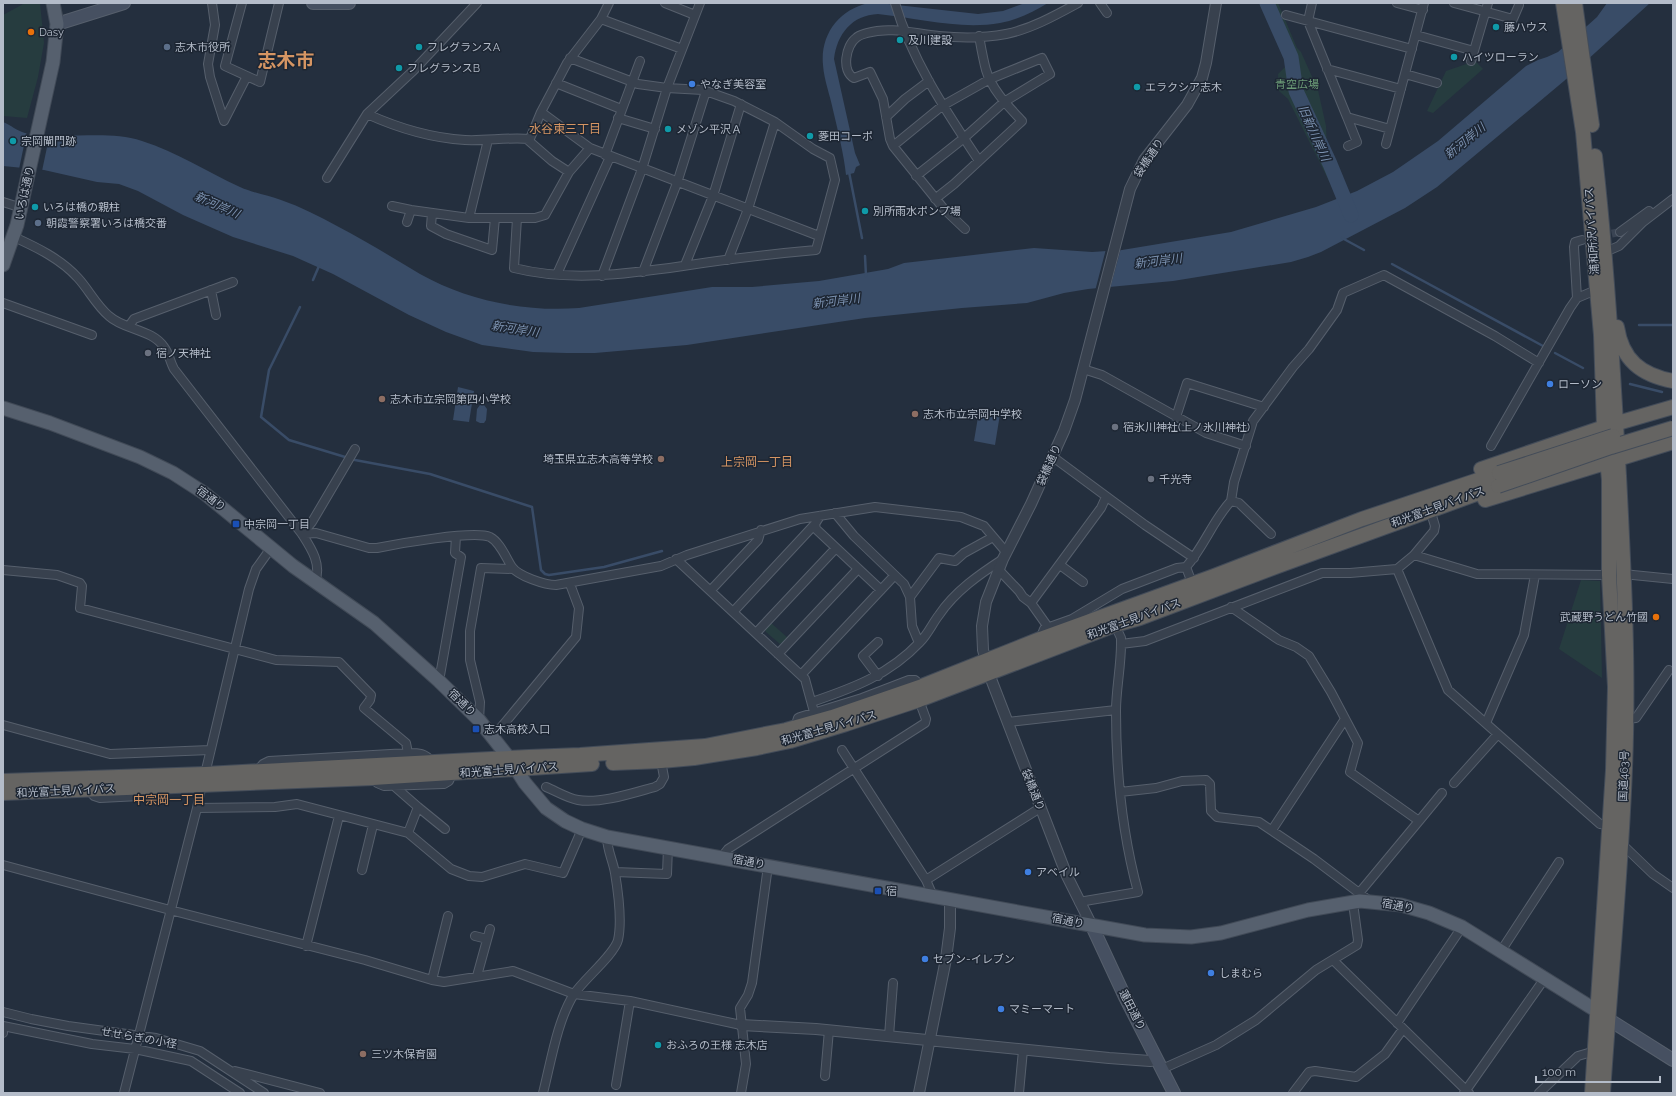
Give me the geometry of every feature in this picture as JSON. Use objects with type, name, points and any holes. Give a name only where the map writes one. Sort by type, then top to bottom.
[{"type":"highway","name":"浦和所沢バイパス","points":[[1563,3],[1582,89],[1605,252],[1602,292]]},
{"type":"highway","name":"浦和所沢バイパス","points":[[1575,3],[1587,174],[1602,292],[1611,442]]},
{"type":"highway","points":[[1602,292],[1614,310],[1620,342],[1627,356],[1632,362],[1648,374],[1673,381]]},
{"type":"highway","points":[[1611,442],[1673,407]]},
{"type":"highway","points":[[1278,566],[1298,564],[1432,516],[1673,418]]},
{"type":"highway","points":[[1214,576],[1292,537],[1358,512],[1611,442],[1673,428]]},
{"type":"highway","points":[[1611,442],[1673,442]]},
{"type":"highway","name":"和光富士見バイパス","points":[[988,667],[1040,639],[1214,576],[1362,519],[1498,480],[1611,442]]},
{"type":"highway","name":"国道463号","points":[[1592,1093],[1594,1051],[1602,1015],[1620,847],[1625,768],[1626,719],[1616,575],[1611,442]]},
{"type":"highway","name":"和光富士見バイパス","points":[[3,794],[169,786],[257,771],[432,762],[513,764],[661,761],[725,754],[790,741],[846,724],[920,693],[988,667],[1140,618],[1498,480]]},
{"type":"highway","name":"国道463号","points":[[1603,1093],[1602,1015],[1613,770],[1616,575]]},
{"type":"highway","name":"和光富士見バイパス","points":[[3,781],[373,778],[452,774],[580,755],[705,746],[732,742],[795,728],[920,693]]},
{"type":"main road","points":[[57,24],[124,3]]},
{"type":"main road","points":[[313,3],[349,3]]},
{"type":"main road","name":"いろは通り","points":[[3,265],[14,237],[23,202],[54,62],[57,24],[53,6]]},
{"type":"main road","name":"宿通り","points":[[3,408],[124,450],[156,464],[204,493],[270,548],[315,582],[370,619],[439,681],[479,720],[513,764],[529,788],[546,808],[565,821],[582,829],[607,837],[1145,935],[1190,937],[1221,933],[1308,910],[1361,900],[1418,909],[1462,927],[1602,1015]]},
{"type":"main road","name":"蓮田通り","points":[[1092,926],[1174,1093]]},
{"type":"main road","points":[[1602,1015],[1673,1060]]},
{"type":"street","points":[[212,3],[215,24],[208,64],[210,77],[224,121],[247,76]]},
{"type":"street","points":[[242,3],[225,66],[260,82],[279,3]]},
{"type":"street","points":[[327,178],[367,114],[414,70],[477,3]]},
{"type":"street","points":[[570,172],[552,160],[529,141],[556,82],[570,58],[601,19],[609,3]]},
{"type":"street","points":[[665,3],[695,15]]},
{"type":"street","points":[[602,276],[642,169],[667,88],[700,3]]},
{"type":"street","points":[[895,3],[904,31],[942,106],[979,161]]},
{"type":"street","points":[[964,229],[935,199],[893,146],[890,139],[883,99],[870,72],[850,79],[847,60],[848,51],[853,41],[857,37],[880,30],[904,31],[939,36],[1006,34],[1033,25],[1078,3]]},
{"type":"street","points":[[1100,3],[1107,13]]},
{"type":"street","name":"袋橋通り","points":[[1092,926],[1079,902],[1040,808],[1008,722],[988,667],[982,626],[986,602],[998,568],[1053,457],[1075,400],[1130,189],[1144,160],[1187,105],[1202,78],[1216,3]]},
{"type":"street","points":[[1312,3],[1308,21],[1357,142],[1348,146]]},
{"type":"street","points":[[1386,144],[1424,7],[1397,3]]},
{"type":"street","points":[[1454,3],[1514,19],[1519,5]]},
{"type":"street","points":[[1471,61],[1488,3]]},
{"type":"street","points":[[1286,15],[1412,49]]},
{"type":"street","points":[[601,19],[682,49]]},
{"type":"street","points":[[1416,35],[1474,51]]},
{"type":"street","points":[[935,199],[954,184],[1022,121],[1004,102],[990,79],[986,70],[979,36]]},
{"type":"street","points":[[517,218],[514,268],[527,271],[602,276],[816,250],[835,180],[830,158],[774,122],[741,104],[706,91],[691,88],[667,88],[632,82],[570,58]]},
{"type":"street","points":[[893,146],[942,106],[990,79],[1042,58],[1050,74],[1004,102],[964,138],[916,176]]},
{"type":"street","points":[[557,274],[608,156],[621,109],[640,61]]},
{"type":"street","points":[[1327,69],[1401,89]]},
{"type":"street","points":[[1405,74],[1437,83]]},
{"type":"street","points":[[886,117],[905,98],[929,81]]},
{"type":"street","points":[[556,82],[621,109]]},
{"type":"street","points":[[643,272],[677,182],[706,91]]},
{"type":"street","points":[[685,265],[713,196],[741,104]]},
{"type":"street","points":[[541,112],[590,148],[819,236]]},
{"type":"street","points":[[367,114],[388,123],[432,136],[464,140],[488,140],[508,137],[530,139]]},
{"type":"street","points":[[1347,117],[1390,129]]},
{"type":"street","points":[[618,118],[655,129]]},
{"type":"street","points":[[728,260],[748,209],[774,122]]},
{"type":"street","points":[[469,218],[488,140]]},
{"type":"street","points":[[392,206],[469,218],[535,218],[545,215],[570,172],[590,148]]},
{"type":"street","points":[[1620,232],[1668,197],[1673,195]]},
{"type":"street","points":[[1605,252],[1618,246],[1643,222],[1673,199]]},
{"type":"street","points":[[3,202],[23,202]]},
{"type":"street","points":[[407,222],[411,210]]},
{"type":"street","points":[[432,213],[431,226],[446,234],[492,250],[495,218]]},
{"type":"street","points":[[14,237],[40,250],[69,269],[78,277],[108,316],[119,323],[129,326],[157,340],[164,347],[174,369],[302,534],[309,545],[317,565],[318,572],[315,582]]},
{"type":"street","points":[[1491,446],[1577,298],[1574,247],[1576,242],[1582,240]]},
{"type":"street","points":[[1040,639],[1042,632],[1048,627],[1072,619],[1122,589],[1177,568],[1186,567],[1194,558],[1224,509],[1231,501],[1234,482],[1253,421],[1293,366],[1309,349],[1337,310],[1343,293],[1384,275],[1495,336],[1539,363]]},
{"type":"street","points":[[129,326],[134,319],[233,282]]},
{"type":"street","points":[[211,290],[216,315]]},
{"type":"street","points":[[1577,298],[1602,292]]},
{"type":"street","points":[[3,303],[92,335]]},
{"type":"street","points":[[1083,369],[1102,375],[1206,433],[1246,446]]},
{"type":"street","points":[[1176,417],[1187,383],[1264,406]]},
{"type":"street","points":[[302,534],[312,522],[355,449]]},
{"type":"street","points":[[1053,457],[1106,497],[1194,558]]},
{"type":"street","points":[[1031,603],[1101,508],[1106,497]]},
{"type":"street","points":[[1231,501],[1239,503],[1271,534]]},
{"type":"street","points":[[302,534],[316,533],[369,548],[456,536],[484,535],[492,538],[513,568],[518,572],[547,585],[570,584],[666,564],[761,530],[800,519],[875,507],[962,517],[984,526],[1005,555],[956,594],[919,643],[878,676],[852,688],[812,702]]},
{"type":"street","points":[[835,513],[854,536],[904,584],[910,597],[912,626],[919,643]]},
{"type":"street","points":[[733,612],[815,524],[820,516]]},
{"type":"street","points":[[1121,644],[1145,641],[1322,573],[1350,573],[1397,568],[1414,555],[1434,531],[1435,526],[1432,516]]},
{"type":"street","points":[[815,524],[816,529],[881,590]]},
{"type":"street","points":[[710,590],[758,540],[761,530]]},
{"type":"street","points":[[439,681],[461,557],[455,553],[456,536]]},
{"type":"street","points":[[910,597],[939,558],[955,561],[964,553],[993,537]]},
{"type":"street","points":[[124,1093],[197,808],[249,589],[256,569],[270,548]]},
{"type":"street","points":[[756,634],[836,548]]},
{"type":"street","points":[[1414,555],[1477,574],[1616,575],[1673,579]]},
{"type":"street","points":[[675,560],[710,590],[801,675],[807,684],[814,712]]},
{"type":"street","points":[[1060,565],[1082,582]]},
{"type":"street","points":[[1186,567],[1192,583]]},
{"type":"street","points":[[479,720],[480,702],[470,660],[470,631],[481,568],[513,568]]},
{"type":"street","points":[[998,568],[1023,597],[1031,603],[1048,627]]},
{"type":"street","points":[[1397,568],[1448,690],[1600,824],[1610,825]]},
{"type":"street","points":[[778,654],[858,569]]},
{"type":"street","points":[[3,570],[57,575],[80,582],[82,586],[80,608],[276,660],[339,662],[371,695],[370,700],[364,708],[406,743],[408,753]]},
{"type":"street","points":[[1486,723],[1524,635],[1535,574]]},
{"type":"street","points":[[801,675],[894,576]]},
{"type":"street","points":[[493,737],[576,637],[578,608],[570,584]]},
{"type":"street","points":[[1232,607],[1279,640],[1296,647],[1309,656],[1331,692],[1358,744],[1350,772],[1418,821]]},
{"type":"street","points":[[1079,902],[1138,892],[1124,828],[1120,792],[1116,710],[1121,638],[1115,625]]},
{"type":"street","points":[[878,642],[863,656],[878,676]]},
{"type":"street","points":[[1626,719],[1636,718],[1669,670]]},
{"type":"street","points":[[721,858],[728,849],[925,723],[926,719],[920,693],[915,680],[909,680],[862,698],[800,716],[795,728]]},
{"type":"street","points":[[1008,722],[1116,710]]},
{"type":"street","points":[[1272,830],[1345,719]]},
{"type":"street","points":[[3,725],[110,754],[210,750]]},
{"type":"street","points":[[1454,782],[1498,734]]},
{"type":"street","points":[[842,750],[926,880],[940,897],[950,928],[946,959],[918,1093]]},
{"type":"street","points":[[257,771],[263,764],[269,761],[408,753],[422,753],[432,762]]},
{"type":"street","points":[[546,787],[578,800],[592,801],[655,788],[660,784],[664,777],[661,761]]},
{"type":"street","points":[[373,778],[377,783],[384,786],[444,784],[449,780],[452,774]]},
{"type":"street","points":[[1120,792],[1156,788],[1182,781],[1206,780],[1210,784],[1211,811],[1217,817],[1259,822],[1272,830],[1361,900]]},
{"type":"street","points":[[394,786],[445,829]]},
{"type":"street","points":[[3,865],[306,946],[365,960],[432,980],[444,982],[513,971],[574,994],[630,1001],[741,1025],[829,1030],[1023,1050],[1150,1061],[1159,1065],[1216,1045],[1256,1020],[1316,970],[1356,945],[1358,940],[1361,900],[1418,821],[1442,793]]},
{"type":"street","points":[[197,808],[275,807],[298,804],[408,833],[451,869],[469,876],[482,877],[525,864],[563,873],[582,829]]},
{"type":"street","points":[[408,833],[418,807]]},
{"type":"street","points":[[926,880],[1040,808]]},
{"type":"street","points":[[306,946],[339,816]]},
{"type":"street","points":[[362,870],[373,825]]},
{"type":"street","points":[[543,1093],[567,1006],[574,994],[614,949],[618,941],[618,907],[615,872],[607,844],[607,837]]},
{"type":"street","points":[[615,872],[667,874],[668,847]]},
{"type":"street","points":[[1620,847],[1626,848],[1653,874],[1673,888]]},
{"type":"street","points":[[1501,951],[1559,862]]},
{"type":"street","points":[[741,1093],[746,1064],[740,1008],[748,995],[752,983],[768,866]]},
{"type":"street","points":[[432,980],[448,916]]},
{"type":"street","points":[[1397,1022],[1462,927]]},
{"type":"street","points":[[477,976],[490,929]]},
{"type":"street","points":[[476,936],[487,939]]},
{"type":"street","points":[[1333,960],[1466,1092],[1545,978]]},
{"type":"street","points":[[889,1036],[893,983]]},
{"type":"street","points":[[616,1085],[630,1001]]},
{"type":"street","name":"せせらぎの小径","points":[[3,1012],[137,1041],[191,1061],[240,1093]]},
{"type":"street","name":"せせらぎの小径","points":[[3,1026],[92,1044],[137,1041],[172,1042],[200,1051],[264,1093]]},
{"type":"street","points":[[1293,1093],[1309,1072],[1315,1071],[1356,1077],[1385,1054],[1403,1029]]},
{"type":"street","points":[[825,1076],[829,1030]]},
{"type":"street","points":[[1019,1093],[1023,1050]]},
{"type":"street","points":[[1539,1093],[1578,1056],[1594,1051]]},
{"type":"street","points":[[229,1070],[320,1093]]},
{"type":"green space","points":[[25,3],[40,3],[44,43],[38,77],[27,118],[3,116],[3,15]]},
{"type":"green space","name":"青空広場","points":[[1259,3],[1278,3],[1297,48],[1301,52],[1318,90],[1326,126],[1327,150],[1341,176],[1329,181],[1288,99],[1279,91],[1278,74],[1289,63]]},
{"type":"green space","points":[[1475,61],[1483,69],[1433,113],[1427,111],[1446,71]]},
{"type":"green space","points":[[1581,580],[1600,581],[1602,678],[1559,649]]},
{"type":"green space","points":[[771,623],[788,638],[780,644],[766,632],[765,629]]},
{"type":"water","points":[[869,3],[978,14],[1003,11],[1025,3],[1048,3],[1019,18],[985,25],[939,23],[878,14],[869,15],[853,22],[842,34],[838,42],[834,59],[855,153],[860,165],[856,167],[854,173],[846,175],[841,143],[825,76],[823,54],[828,34],[840,17],[858,6]]},
{"type":"water","name":"新河岸川","points":[[1607,3],[1650,3],[1564,81],[1437,187],[1405,208],[1321,252],[1308,257],[1291,262],[1173,281],[1088,289],[1064,293],[1027,303],[865,318],[687,345],[595,353],[566,353],[533,352],[482,345],[446,332],[409,315],[333,274],[293,256],[233,237],[183,215],[138,191],[119,184],[97,182],[44,170],[3,166],[3,122],[25,133],[54,136],[99,135],[142,141],[180,156],[240,187],[281,200],[310,212],[420,274],[458,291],[497,303],[518,306],[559,309],[579,308],[712,287],[752,287],[819,281],[888,269],[904,263],[1034,248],[1092,252],[1122,250],[1231,232],[1316,207],[1357,191],[1393,172],[1438,141],[1526,66],[1558,52],[1597,17]]},
{"type":"water","points":[[458,387],[474,391],[469,422],[453,420]]},
{"type":"water","points":[[480,405],[484,405],[487,409],[486,420],[484,423],[476,421],[477,409]]},
{"type":"water","points":[[979,411],[1000,414],[995,445],[974,441]]},
{"type":"pier","points":[[27,131],[50,133],[42,171],[19,169]]},
{"type":"pier","points":[[1121,248],[1110,289],[1095,291],[1106,249]]},
{"type":"waterway","name":"旧新川岸川","points":[[1267,3],[1291,57],[1296,91],[1330,164],[1351,215]]},
{"type":"waterway","points":[[849,172],[862,238]]},
{"type":"waterway","points":[[1342,238],[1364,250]]},
{"type":"waterway","points":[[865,256],[866,276]]},
{"type":"waterway","points":[[1392,264],[1543,346]]},
{"type":"waterway","points":[[313,280],[319,266]]},
{"type":"waterway","points":[[300,307],[269,370],[261,417],[289,440],[355,460],[430,474],[532,507],[541,570],[545,574],[549,575],[604,567],[662,551]]},
{"type":"waterway","points":[[1639,325],[1673,325]]},
{"type":"waterway","points":[[1555,353],[1583,368]]},
{"type":"waterway","points":[[1630,384],[1662,392]]},
{"type":"tunnel","points":[[1600,236],[1620,232]]},
{"type":"place","name":"藤ハウス","points":[[1496,27]]},
{"type":"place","name":"Dasy","points":[[31,32]]},
{"type":"place","name":"及川建設","points":[[900,40]]},
{"type":"place","name":"志木市役所","points":[[167,47]]},
{"type":"place","name":"フレグランスA","points":[[419,47]]},
{"type":"place","name":"ハイツローラン","points":[[1454,57]]},
{"type":"place","name":"フレグランスB","points":[[399,68]]},
{"type":"place","name":"やなぎ美容室","points":[[692,84]]},
{"type":"place","name":"エラクシア志木","points":[[1137,87]]},
{"type":"place","name":"メゾン平沢Ａ","points":[[668,129]]},
{"type":"place","name":"菱田コーポ","points":[[810,136]]},
{"type":"place","name":"宗岡閘門跡","points":[[13,141]]},
{"type":"place","name":"いろは橋の親柱","points":[[35,207]]},
{"type":"place","name":"別所雨水ポンプ場","points":[[865,211]]},
{"type":"place","name":"朝霞警察署いろは橋交番","points":[[38,223]]},
{"type":"place","name":"宿ノ天神社","points":[[148,353]]},
{"type":"place","name":"ローソン","points":[[1550,384]]},
{"type":"place","name":"志木市立宗岡第四小学校","points":[[382,399]]},
{"type":"place","name":"志木市立宗岡中学校","points":[[915,414]]},
{"type":"place","name":"宿氷川神社(上ノ氷川神社)","points":[[1115,427]]},
{"type":"place","name":"埼玉県立志木高等学校","points":[[661,459]]},
{"type":"place","name":"千光寺","points":[[1151,479]]},
{"type":"place","name":"中宗岡一丁目","points":[[236,524]]},
{"type":"place","name":"武蔵野うどん竹國","points":[[1656,617]]},
{"type":"place","name":"志木高校入口","points":[[476,729]]},
{"type":"place","name":"アベイル","points":[[1028,872]]},
{"type":"place","name":"宿","points":[[878,891]]},
{"type":"place","name":"セブン-イレブン","points":[[925,959]]},
{"type":"place","name":"しまむら","points":[[1211,973]]},
{"type":"place","name":"マミーマート","points":[[1001,1009]]},
{"type":"place","name":"おふろの王様 志木店","points":[[658,1045]]},
{"type":"place","name":"三ツ木保育園","points":[[363,1054]]},
{"type":"district","name":"志木市","points":[[286,60]]},
{"type":"district","name":"水谷東三丁目","points":[[565,129]]},
{"type":"district","name":"上宗岡一丁目","points":[[757,462]]},
{"type":"district","name":"中宗岡一丁目","points":[[169,800]]}]
